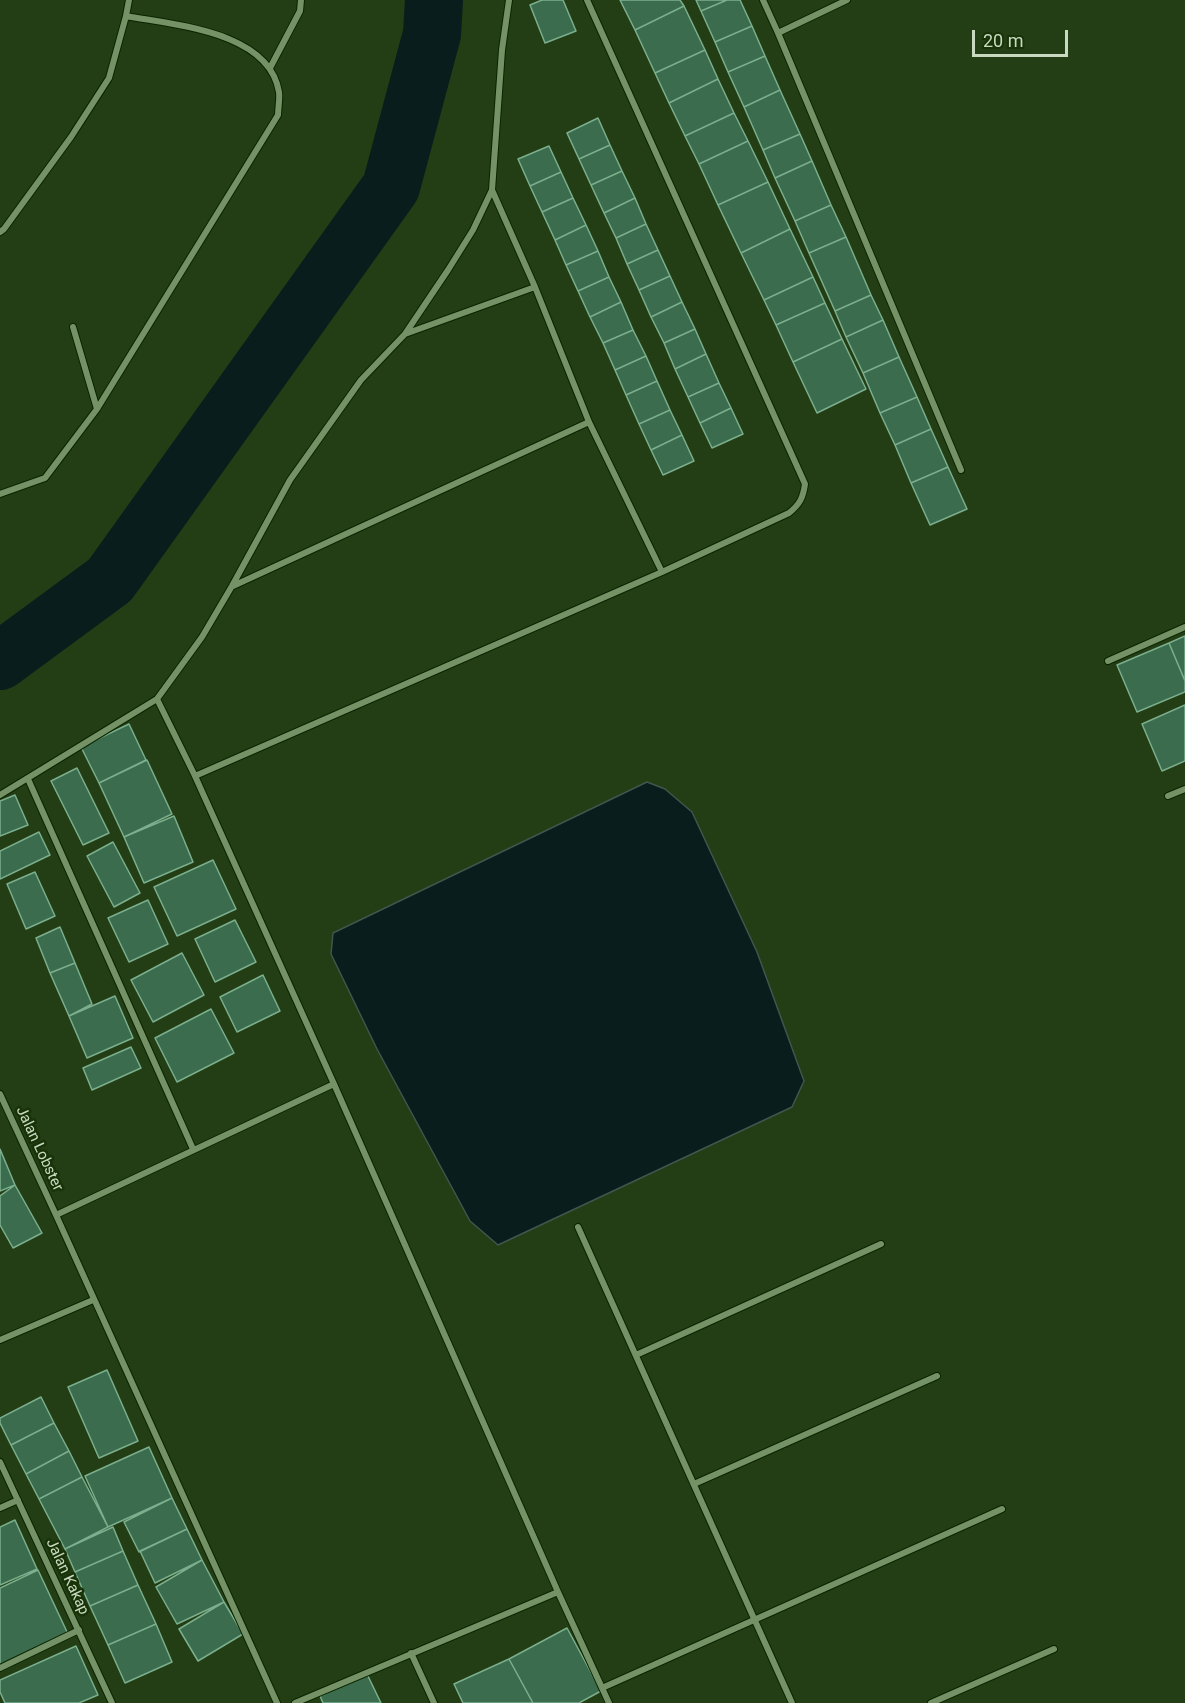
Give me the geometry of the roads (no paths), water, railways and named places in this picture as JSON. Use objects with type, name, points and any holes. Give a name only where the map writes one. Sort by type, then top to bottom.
[{"type":"street","points":[[0,231],[4,229],[71,137],[109,78],[129,0]]},
{"type":"street","points":[[270,68],[300,11],[301,0]]},
{"type":"street","points":[[0,795],[157,699],[202,637],[290,480],[361,380],[405,334],[448,270],[473,230],[492,190],[502,50],[509,0]]},
{"type":"street","points":[[195,776],[662,572],[789,513],[804,497],[805,484],[587,0]]},
{"type":"street","points":[[763,0],[961,470]]},
{"type":"street","points":[[778,33],[847,0]]},
{"type":"street","points":[[0,494],[45,478],[97,409],[278,115],[279,92],[270,68],[248,48],[219,34],[126,16]]},
{"type":"street","points":[[492,190],[535,287],[589,422],[662,572]]},
{"type":"street","points":[[405,334],[535,287]]},
{"type":"street","points":[[73,327],[97,409]]},
{"type":"street","points":[[232,586],[589,422]]},
{"type":"street","points":[[1108,661],[1185,627]]},
{"type":"street","points":[[157,699],[195,776],[334,1084],[609,1703]]},
{"type":"street","points":[[28,778],[193,1149]]},
{"type":"street","points":[[1168,796],[1185,789]]},
{"type":"street","points":[[56,1215],[334,1084]]},
{"type":"street","name":"Jalan Lobster","points":[[0,1094],[276,1703]]},
{"type":"street","points":[[578,1227],[792,1703]]},
{"type":"street","points":[[636,1355],[881,1244]]},
{"type":"street","points":[[0,1340],[93,1300]]},
{"type":"street","points":[[694,1484],[937,1376]]},
{"type":"street","name":"Jalan Kakap","points":[[0,1462],[112,1703]]},
{"type":"street","points":[[0,1508],[18,1500]]},
{"type":"street","points":[[602,1688],[1002,1509]]},
{"type":"street","points":[[295,1703],[558,1592]]},
{"type":"street","points":[[0,1668],[79,1630]]},
{"type":"street","points":[[931,1703],[1054,1649]]},
{"type":"street","points":[[411,1653],[434,1703]]},
{"type":"water","points":[[647,782],[665,789],[692,812],[757,952],[804,1081],[792,1107],[498,1245],[470,1221],[377,1049],[331,954],[333,933]]},
{"type":"waterway","points":[[0,661],[110,580],[391,187],[432,34],[434,0]]}]
